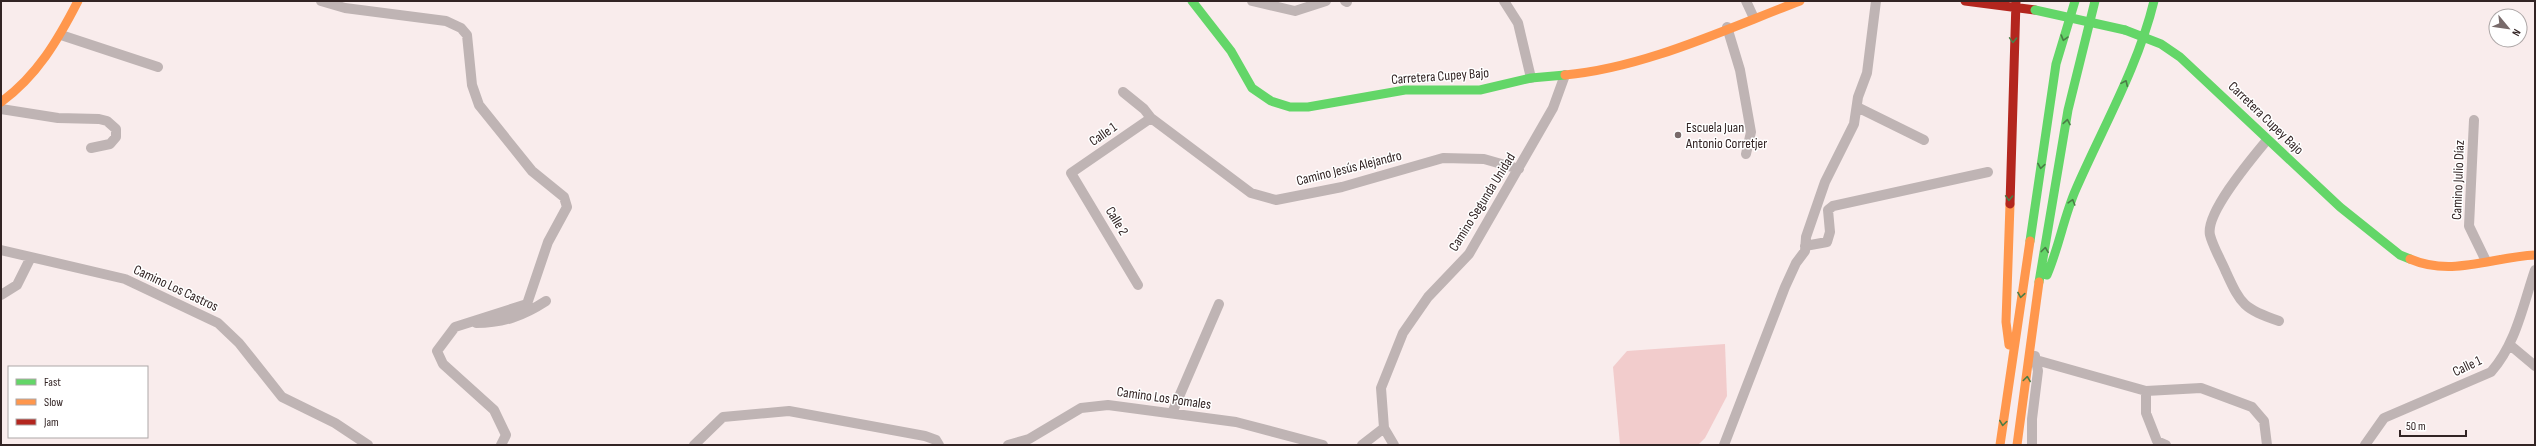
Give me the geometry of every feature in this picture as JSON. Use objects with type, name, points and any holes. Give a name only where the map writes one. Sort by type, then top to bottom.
[{"type":"main road","points":[[1,102],[33,75],[61,35],[78,1]]},
{"type":"main road","name":"Carretera Cupey Bajo","points":[[1192,1],[1231,51],[1252,88],[1271,102],[1290,107],[1327,106],[1405,90],[1480,90],[1531,78],[1598,72],[1665,51],[1753,16],[1800,1]]},
{"type":"main road","name":"Carretera Cupey Bajo","points":[[1965,1],[2015,5],[2125,30],[2161,44],[2180,57],[2340,207],[2400,255],[2419,263],[2438,267],[2454,268],[2515,256],[2535,255]]},
{"type":"main road","points":[[2000,445],[2056,64],[2074,1]]},
{"type":"main road","points":[[2017,445],[2040,291],[2047,232],[2076,69],[2095,1]]},
{"type":"main road","points":[[2040,291],[2056,254],[2075,191],[2145,37],[2154,1]]},
{"type":"main road","points":[[2011,362],[2006,322],[2015,5]]},
{"type":"street","points":[[321,1],[345,8],[446,21],[461,28],[467,35],[472,85],[480,105],[532,171],[564,197],[567,207],[548,242],[527,304],[455,327],[437,351],[443,364],[494,410],[506,436],[501,445]]},
{"type":"street","points":[[1252,1],[1295,11],[1326,1]]},
{"type":"street","points":[[1504,1],[1518,23],[1531,78]]},
{"type":"street","points":[[1746,1],[1753,16]]},
{"type":"street","points":[[1724,445],[1784,286],[1796,263],[1805,251],[1806,238],[1825,182],[1854,124],[1856,108],[1868,73],[1876,1]]},
{"type":"street","points":[[1727,27],[1740,70],[1751,132],[1746,154]]},
{"type":"street","points":[[61,35],[158,67]]},
{"type":"street","name":"Camino Segunda Unidad","points":[[1389,439],[1381,388],[1403,333],[1428,297],[1469,254],[1520,170],[1553,108],[1565,75]]},
{"type":"street","name":"Camino Jesús Alejandro","points":[[1124,92],[1144,109],[1151,118],[1251,193],[1276,200],[1342,187],[1443,158],[1484,159],[1520,170]]},
{"type":"street","points":[[1856,108],[1924,140]]},
{"type":"street","points":[[1,109],[58,118],[99,119],[107,121],[116,129],[116,137],[110,144],[91,148]]},
{"type":"street","name":"Calle 1","points":[[1072,173],[1151,118]]},
{"type":"street","name":"Camino Julio Díaz","points":[[2474,120],[2469,226],[2486,261]]},
{"type":"street","points":[[2267,140],[2236,179],[2213,215],[2210,234],[2238,299],[2252,312],[2279,321]]},
{"type":"street","points":[[1805,246],[1827,242],[1830,232],[1828,210],[1833,206],[1988,172]]},
{"type":"street","name":"Calle 2","points":[[1072,173],[1138,284]]},
{"type":"street","name":"Camino Los Castros","points":[[1,250],[125,279],[218,323],[239,343],[282,398],[335,423],[368,445]]},
{"type":"street","points":[[1,295],[17,285],[30,257]]},
{"type":"street","name":"Calle 1","points":[[2365,445],[2384,418],[2491,372],[2501,360],[2510,345],[2535,270]]},
{"type":"street","points":[[466,323],[509,320],[526,314],[546,301]]},
{"type":"street","points":[[1172,413],[1219,304]]},
{"type":"street","points":[[2032,344],[2038,371],[2032,419],[2032,445]]},
{"type":"street","points":[[2510,345],[2535,366]]},
{"type":"street","points":[[2036,360],[2146,391],[2201,388],[2252,407],[2264,421],[2267,445]]},
{"type":"street","points":[[2146,391],[2146,413],[2157,441],[2166,445]]},
{"type":"street","name":"Camino Los Pomales","points":[[1008,445],[1029,440],[1081,408],[1108,405],[1236,422],[1312,444],[1323,445]]},
{"type":"street","points":[[694,445],[723,417],[789,412],[929,438],[936,440],[939,445]]},
{"type":"street","points":[[1362,445],[1389,439]]},
{"type":"shaded area","points":[[1725,344],[1727,396],[1705,438],[1698,445],[1620,445],[1613,367],[1627,351]]},
{"type":"traffic: fast","points":[[1192,1],[1231,51],[1252,88],[1271,101],[1290,107],[1308,107],[1405,90],[1480,90],[1531,78],[1565,75]]},
{"type":"traffic: fast","points":[[2030,241],[2056,64],[2075,1]]},
{"type":"traffic: fast","points":[[2039,282],[2068,110],[2095,1]]},
{"type":"traffic: fast","points":[[2047,275],[2072,199],[2139,50],[2154,1]]},
{"type":"traffic: fast","points":[[2035,10],[2125,30]]},
{"type":"traffic: fast","points":[[2125,30],[2161,44],[2180,57],[2340,207],[2400,255],[2410,259]]},
{"type":"traffic: slow","points":[[1,102],[25,81],[46,56],[63,30],[78,1]]},
{"type":"traffic: slow","points":[[1565,75],[1595,71],[1655,56],[1714,35],[1800,1]]},
{"type":"traffic: slow","points":[[2009,345],[2006,322],[2010,204]]},
{"type":"traffic: slow","points":[[2000,445],[2030,241]]},
{"type":"traffic: slow","points":[[2410,259],[2426,264],[2457,266],[2519,256],[2535,255]]},
{"type":"traffic: slow","points":[[2017,445],[2039,282]]},
{"type":"traffic: jam","points":[[1965,1],[2035,10]]},
{"type":"traffic: jam","points":[[2010,204],[2016,1]]},
{"type":"place","name":"Escuela Juan Antonio Corretjer","points":[[1678,135]]}]
